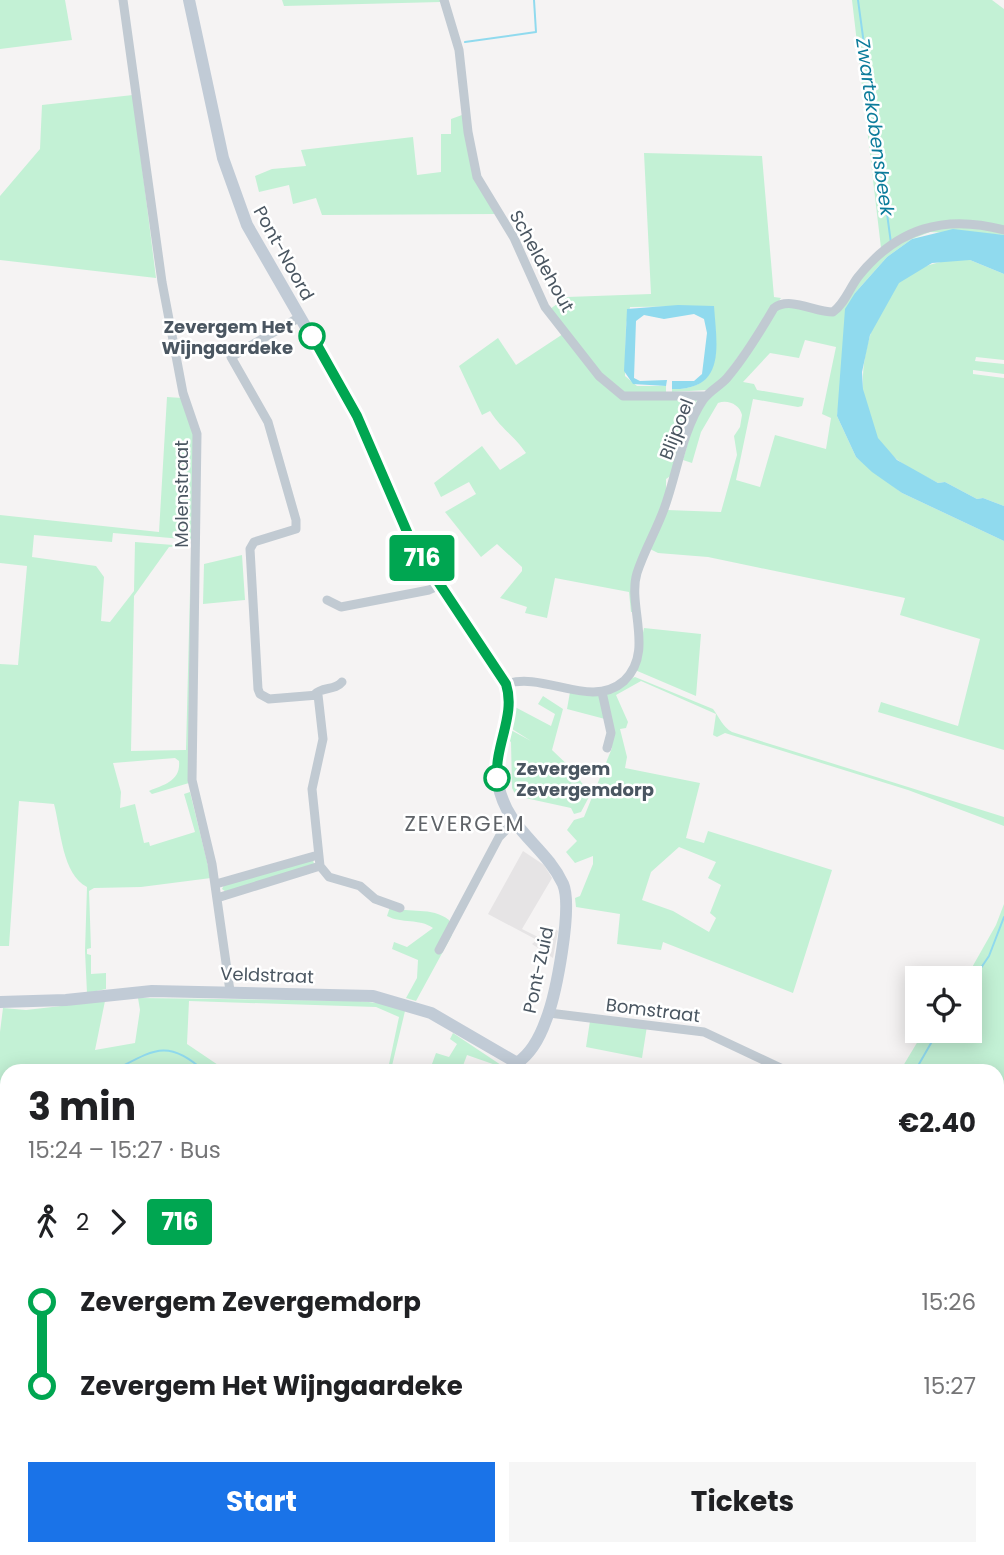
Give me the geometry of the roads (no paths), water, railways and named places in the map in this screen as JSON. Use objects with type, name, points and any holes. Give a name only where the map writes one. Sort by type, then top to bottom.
[{"type":"street","name":"Molenstraat","points":[[123,0],[162,282],[183,393],[196,427],[192,780],[216,884],[230,991]]},
{"type":"street","name":"Pont-Noord","points":[[189,0],[233,193],[247,225],[357,416],[411,541],[506,684]]},
{"type":"street","name":"Scheldehout","points":[[444,0],[461,57],[468,132],[477,177],[514,238],[545,307],[599,376],[617,394],[706,396]]},
{"type":"street","name":"Blijpoel","points":[[603,692],[624,680],[635,661],[640,628],[636,578],[664,510],[691,421],[706,396],[726,379],[774,308],[781,303],[789,303],[833,312],[841,306],[859,277],[885,251],[924,226],[960,222],[1004,230]]},
{"type":"street","points":[[300,317],[232,357],[268,422],[296,520],[296,529],[254,542],[250,548],[258,690],[269,699],[318,695],[323,739],[312,789],[320,866],[329,877],[359,886],[375,899],[400,908]]},
{"type":"street","points":[[327,600],[341,607],[429,590],[440,585]]},
{"type":"street","points":[[439,950],[499,837],[514,822],[501,796],[497,770],[499,745],[509,711],[506,684],[529,680],[588,692],[603,692],[611,733],[607,748]]},
{"type":"street","points":[[314,695],[318,690],[337,687],[342,682]]},
{"type":"street","name":"Pont-Zuid","points":[[514,822],[555,869],[565,888],[568,909],[549,1013],[529,1055],[519,1064]]},
{"type":"street","points":[[216,884],[318,855]]},
{"type":"street","points":[[217,898],[320,866]]},
{"type":"street","name":"Veldstraat","points":[[0,1002],[66,1000],[152,991],[373,996],[431,1013],[511,1064]]},
{"type":"street","name":"Bomstraat","points":[[549,1013],[676,1026],[704,1032],[773,1064]]},
{"type":"water","points":[[953,229],[1004,235],[1004,274],[970,260],[932,263],[899,283],[870,335],[862,372],[863,389],[878,438],[897,460],[938,483],[945,482],[977,499],[983,498],[1004,506],[1004,541],[902,493],[872,472],[856,457],[837,416],[845,309],[855,293],[887,257],[912,239]]},
{"type":"water","points":[[678,305],[714,306],[716,351],[710,374],[702,382],[672,389],[672,381],[694,381],[702,374],[707,333],[704,319],[694,314],[664,319],[644,315],[636,321],[634,378],[640,381],[667,380],[666,386],[633,384],[624,371],[627,309]]},
{"type":"waterway","points":[[465,42],[536,32],[534,0]]},
{"type":"waterway","name":"Zwartekobensbeek","points":[[858,0],[891,243]]},
{"type":"waterway","points":[[982,966],[989,956],[1004,917]]},
{"type":"waterway","points":[[919,1064],[931,1043]]},
{"type":"waterway","points":[[126,1064],[159,1051],[180,1054],[196,1064]]},
{"type":"place","name":"Zevergem Het Wijngaardeke","points":[[312,336]]},
{"type":"place","name":"Zevergem Zevergemdorp","points":[[497,778]]},
{"type":"district","name":"ZEVERGEM","points":[[465,823]]}]
